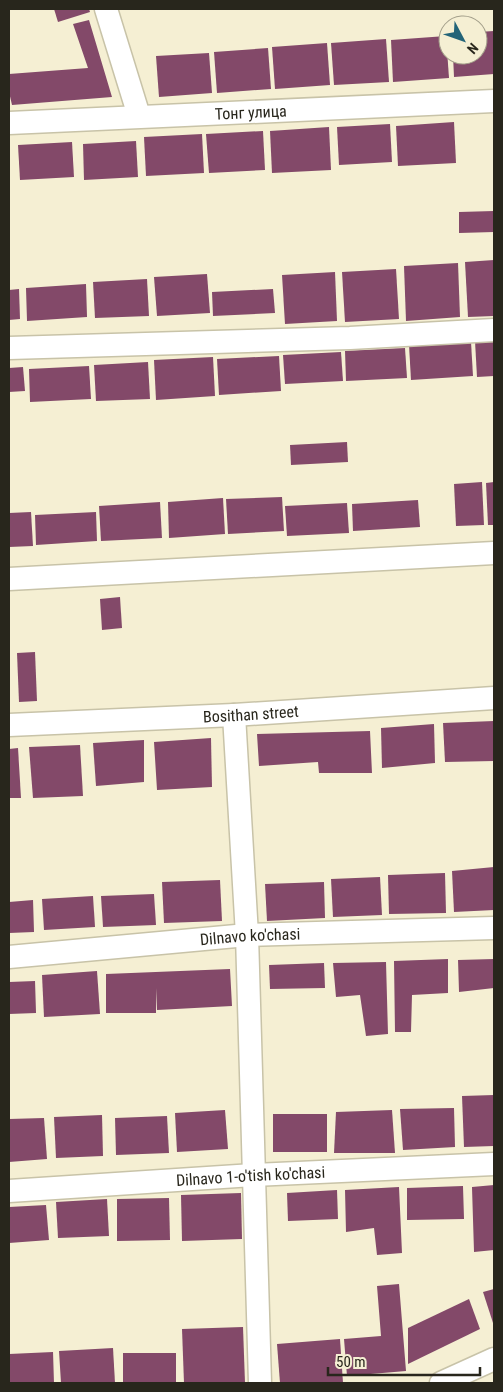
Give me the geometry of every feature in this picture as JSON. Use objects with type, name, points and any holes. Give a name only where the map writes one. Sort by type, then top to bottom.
[{"type":"street","points":[[106,9],[139,116]]},
{"type":"street","name":"Тонг улица","points":[[9,123],[494,101]]},
{"type":"street","points":[[9,348],[350,338],[494,330]]},
{"type":"street","points":[[9,579],[494,553]]},
{"type":"street","name":"Bosithan street","points":[[9,725],[234,716],[494,698]]},
{"type":"street","points":[[234,716],[247,934],[260,1383]]},
{"type":"street","name":"Dilnavo ko'chasi","points":[[9,957],[247,934],[494,928]]},
{"type":"street","name":"Dilnavo 1-o'tish ko'chasi","points":[[9,1191],[253,1175],[494,1164]]},
{"type":"street","points":[[441,1383],[494,1359]]},
{"type":"building","points":[[54,9],[89,9],[90,12],[58,22]]},
{"type":"building","points":[[89,20],[112,97],[12,105],[9,92],[9,74],[88,68],[73,24]]},
{"type":"building","points":[[488,31],[494,31],[494,74],[454,77],[453,65],[488,65]]},
{"type":"building","points":[[438,37],[438,65],[448,65],[449,78],[393,82],[391,40]]},
{"type":"building","points":[[386,39],[389,82],[334,85],[331,43]]},
{"type":"building","points":[[327,43],[330,85],[275,89],[272,47]]},
{"type":"building","points":[[268,48],[271,89],[217,93],[214,52]]},
{"type":"building","points":[[209,53],[212,93],[159,97],[156,56]]},
{"type":"building","points":[[454,122],[456,163],[398,166],[396,126]]},
{"type":"building","points":[[390,124],[392,162],[339,165],[337,127]]},
{"type":"building","points":[[329,127],[331,170],[272,173],[270,131]]},
{"type":"building","points":[[263,131],[265,170],[209,173],[206,134]]},
{"type":"building","points":[[202,134],[204,173],[146,176],[144,137]]},
{"type":"building","points":[[136,141],[138,177],[84,180],[83,144]]},
{"type":"building","points":[[72,142],[74,177],[20,180],[18,145]]},
{"type":"building","points":[[494,211],[494,232],[459,233],[459,212]]},
{"type":"building","points":[[494,260],[494,316],[468,317],[465,262]]},
{"type":"building","points":[[458,263],[460,317],[406,321],[404,266]]},
{"type":"building","points":[[396,269],[399,319],[345,322],[342,272]]},
{"type":"building","points":[[335,272],[337,321],[285,324],[282,275]]},
{"type":"building","points":[[207,274],[210,313],[157,316],[154,277]]},
{"type":"building","points":[[147,279],[149,316],[95,318],[93,282]]},
{"type":"building","points":[[86,284],[87,317],[27,321],[26,288]]},
{"type":"building","points":[[19,289],[20,319],[9,320],[9,290]]},
{"type":"building","points":[[273,289],[275,313],[213,316],[212,292]]},
{"type":"building","points":[[494,340],[494,376],[477,377],[475,341]]},
{"type":"building","points":[[471,342],[473,376],[411,380],[409,345]]},
{"type":"building","points":[[405,348],[407,378],[346,381],[345,351]]},
{"type":"building","points":[[341,352],[343,381],[285,384],[283,355]]},
{"type":"building","points":[[279,356],[281,391],[219,395],[217,359]]},
{"type":"building","points":[[213,357],[215,396],[156,400],[154,360]]},
{"type":"building","points":[[148,362],[150,399],[96,401],[94,365]]},
{"type":"building","points":[[89,366],[91,399],[30,402],[29,369]]},
{"type":"building","points":[[23,367],[25,391],[9,392],[9,368]]},
{"type":"building","points":[[347,442],[348,462],[291,465],[290,445]]},
{"type":"building","points":[[482,482],[484,525],[456,526],[454,484]]},
{"type":"building","points":[[494,482],[494,525],[488,525],[486,483]]},
{"type":"building","points":[[282,497],[284,531],[228,534],[226,499]]},
{"type":"building","points":[[223,498],[225,534],[169,538],[168,502]]},
{"type":"building","points":[[418,500],[420,527],[353,531],[352,504]]},
{"type":"building","points":[[160,502],[162,538],[101,541],[99,506]]},
{"type":"building","points":[[347,503],[349,533],[287,536],[285,506]]},
{"type":"building","points":[[31,512],[33,546],[9,547],[9,513]]},
{"type":"building","points":[[96,512],[97,541],[36,545],[35,515]]},
{"type":"building","points":[[120,597],[122,628],[102,630],[100,599]]},
{"type":"building","points":[[35,652],[37,701],[19,702],[17,653]]},
{"type":"building","points":[[494,721],[494,761],[445,762],[443,723]]},
{"type":"building","points":[[434,724],[435,763],[382,768],[381,728]]},
{"type":"building","points":[[370,731],[372,773],[319,773],[318,762],[259,766],[257,734]]},
{"type":"building","points":[[211,738],[212,787],[157,790],[154,742]]},
{"type":"building","points":[[144,740],[144,782],[96,786],[93,743]]},
{"type":"building","points":[[80,745],[83,796],[33,798],[29,747]]},
{"type":"building","points":[[18,748],[21,798],[9,798],[9,749]]},
{"type":"building","points":[[494,867],[494,910],[454,912],[452,871]]},
{"type":"building","points":[[445,873],[446,913],[389,914],[388,875]]},
{"type":"building","points":[[380,877],[382,915],[333,917],[331,879]]},
{"type":"building","points":[[220,880],[222,921],[164,923],[162,882]]},
{"type":"building","points":[[324,882],[325,918],[267,921],[265,884]]},
{"type":"building","points":[[154,894],[156,925],[103,927],[101,896]]},
{"type":"building","points":[[93,896],[95,927],[44,930],[42,899]]},
{"type":"building","points":[[33,900],[34,932],[9,933],[9,902]]},
{"type":"building","points":[[448,959],[448,993],[412,995],[411,1032],[395,1032],[394,961]]},
{"type":"building","points":[[494,959],[494,988],[459,992],[458,960]]},
{"type":"building","points":[[386,962],[388,1034],[366,1036],[360,995],[336,997],[333,963]]},
{"type":"building","points":[[324,963],[325,988],[270,989],[269,965]]},
{"type":"building","points":[[230,969],[232,1006],[157,1010],[156,988],[156,1013],[106,1013],[106,974]]},
{"type":"building","points":[[97,971],[100,1014],[44,1017],[42,975]]},
{"type":"building","points":[[35,981],[36,1013],[9,1014],[9,982]]},
{"type":"building","points":[[494,1095],[494,1146],[464,1147],[462,1096]]},
{"type":"building","points":[[454,1108],[455,1147],[403,1150],[400,1109]]},
{"type":"building","points":[[225,1110],[228,1149],[177,1152],[175,1113]]},
{"type":"building","points":[[392,1110],[395,1153],[334,1153],[336,1112]]},
{"type":"building","points":[[273,1114],[327,1114],[327,1152],[273,1152]]},
{"type":"building","points":[[102,1115],[103,1156],[56,1158],[54,1117]]},
{"type":"building","points":[[167,1116],[169,1153],[116,1155],[115,1118]]},
{"type":"building","points":[[44,1118],[47,1159],[9,1162],[9,1119]]},
{"type":"building","points":[[494,1185],[494,1250],[474,1252],[472,1187]]},
{"type":"building","points":[[463,1186],[464,1219],[407,1220],[407,1188]]},
{"type":"building","points":[[399,1187],[402,1253],[377,1255],[374,1228],[346,1232],[345,1190]]},
{"type":"building","points":[[337,1190],[338,1219],[288,1221],[287,1193]]},
{"type":"building","points":[[241,1193],[242,1239],[182,1241],[181,1195]]},
{"type":"building","points":[[169,1198],[170,1240],[117,1241],[117,1199]]},
{"type":"building","points":[[107,1199],[109,1236],[58,1238],[56,1202]]},
{"type":"building","points":[[46,1205],[49,1240],[9,1243],[9,1207]]},
{"type":"building","points":[[399,1284],[406,1371],[347,1376],[344,1339],[381,1336],[377,1286]]},
{"type":"building","points":[[494,1289],[494,1326],[483,1292]]},
{"type":"building","points":[[469,1299],[480,1329],[408,1364],[408,1328]]},
{"type":"building","points":[[243,1327],[245,1383],[184,1383],[182,1329]]},
{"type":"building","points":[[340,1339],[343,1383],[280,1383],[277,1344]]},
{"type":"building","points":[[113,1348],[115,1383],[61,1383],[59,1351]]},
{"type":"building","points":[[53,1352],[54,1383],[9,1383],[9,1354]]},
{"type":"building","points":[[123,1353],[176,1353],[176,1383],[123,1383]]}]
